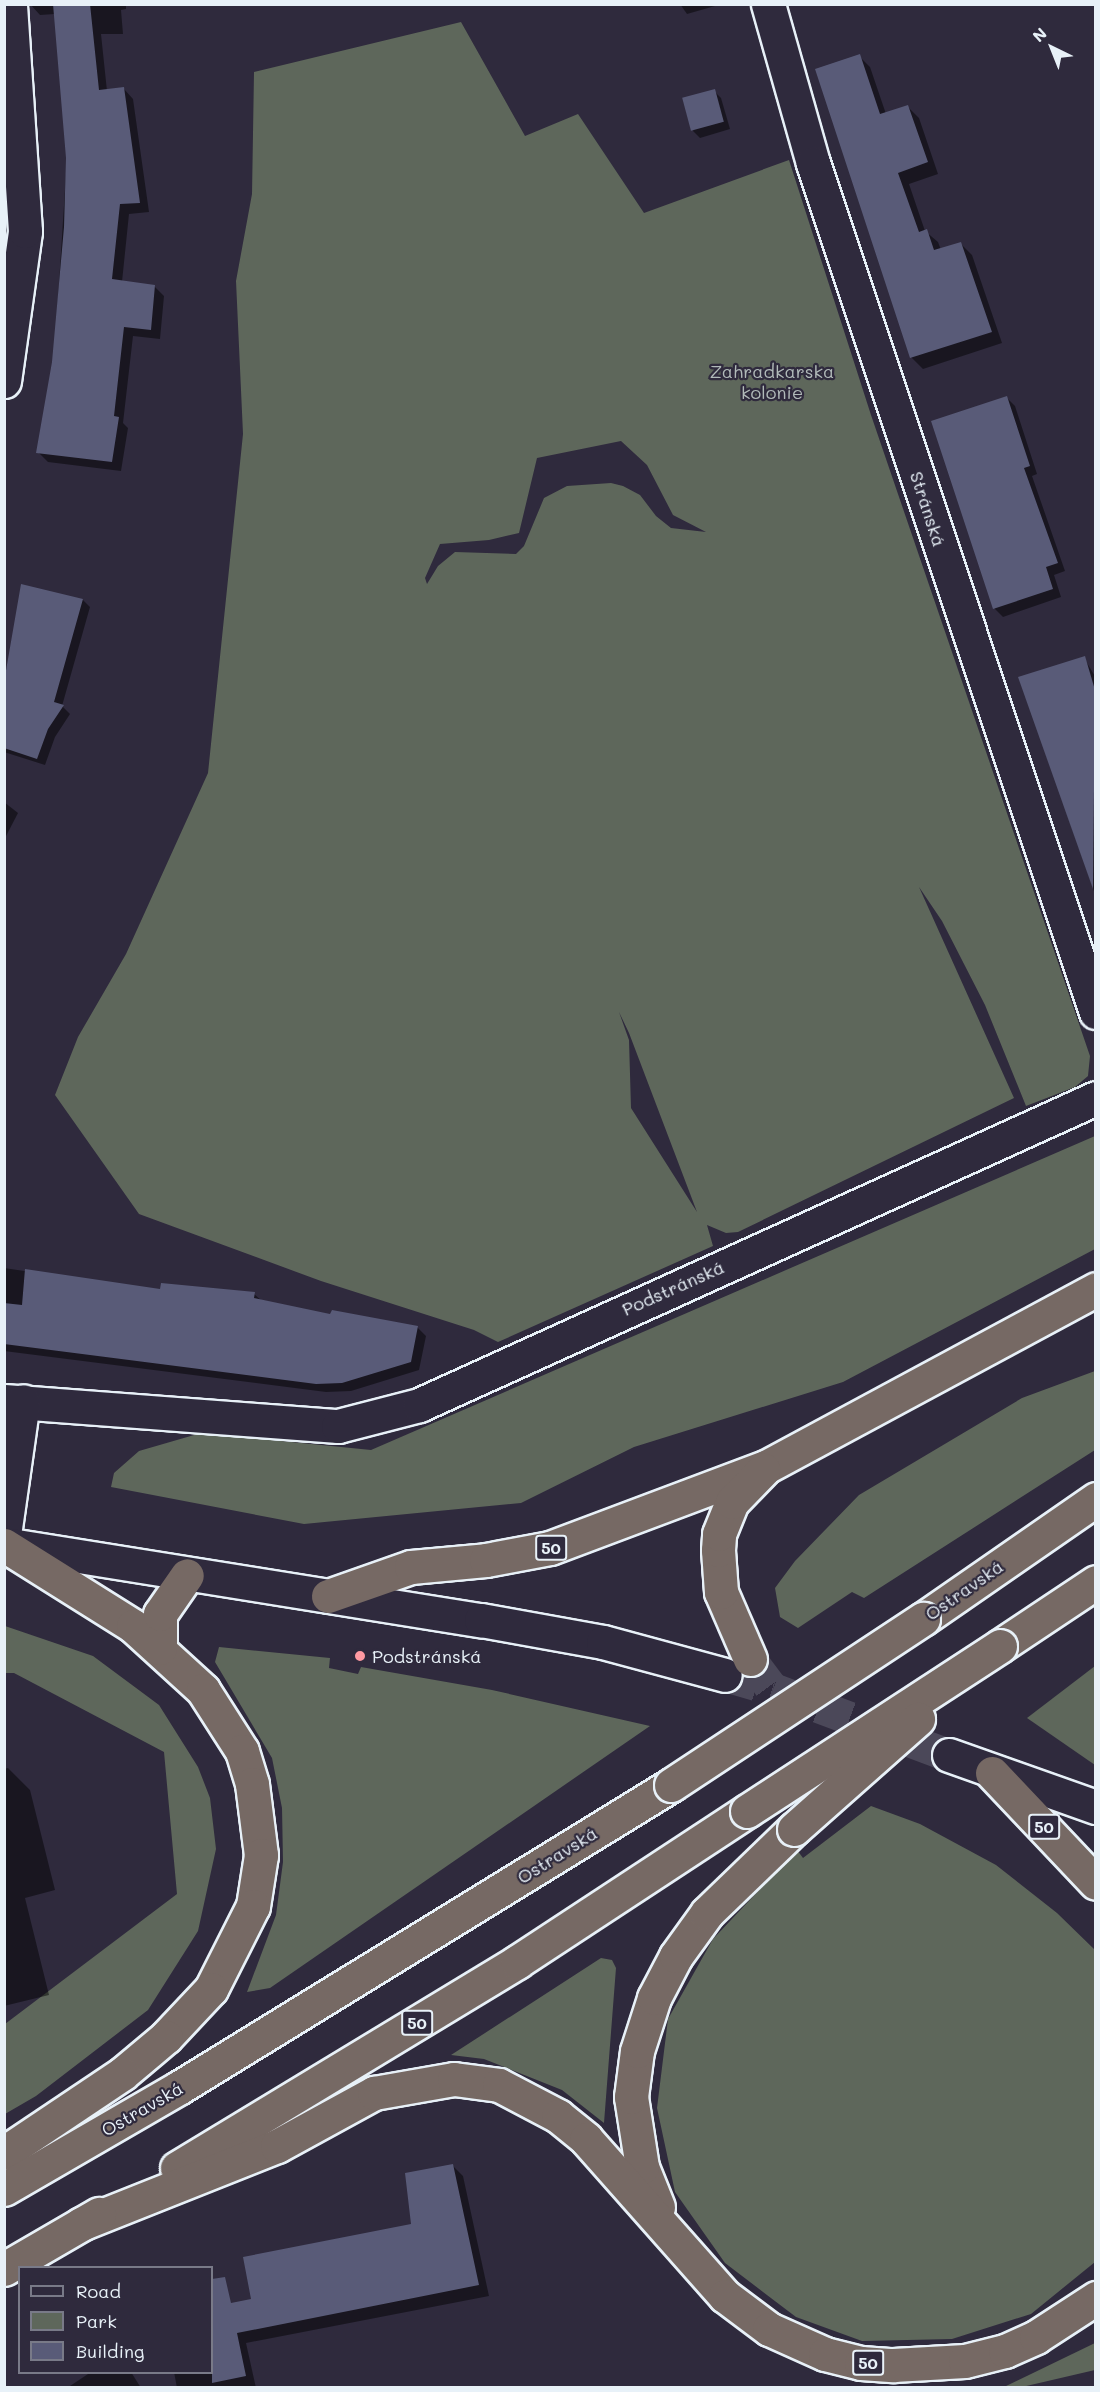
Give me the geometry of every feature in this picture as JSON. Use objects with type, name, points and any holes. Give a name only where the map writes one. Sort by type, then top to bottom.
[{"type":"highway","name":"50","points":[[328,1596],[411,1567],[550,1548],[766,1467],[1095,1289]]},
{"type":"highway","name":"50","points":[[737,1667],[721,1592],[718,1542],[732,1502],[766,1467]]},
{"type":"highway","name":"Ostravská","points":[[4,2189],[180,2087],[671,1785],[923,1619],[1095,1499]]},
{"type":"highway","points":[[4,1544],[102,1605],[160,1648],[203,1690],[242,1751],[252,1784],[261,1855],[253,1906],[212,1989],[166,2037],[99,2091],[4,2153]]},
{"type":"highway","points":[[160,1648],[160,1614],[187,1575]]},
{"type":"highway","name":"50","points":[[4,2269],[283,2106],[517,1962],[1095,1582]]},
{"type":"highway","name":"50","points":[[672,2233],[654,2201],[635,2133],[632,2097],[637,2051],[654,1998],[676,1956],[706,1913],[794,1828],[1000,1646]]},
{"type":"highway","name":"50","points":[[992,1773],[1095,1883]]},
{"type":"highway","name":"50","points":[[81,2224],[277,2146],[374,2093],[454,2079],[498,2085],[550,2110],[586,2139],[672,2233],[725,2296],[746,2313],[796,2343],[861,2363],[933,2364],[1005,2351],[1061,2323],[1095,2298]]},
{"type":"street","points":[[4,381],[15,232],[10,4]]},
{"type":"street","name":"Stránská","points":[[768,4],[813,163],[1095,1012]]},
{"type":"street","name":"Podstránská","points":[[4,1535],[14,1401],[338,1426],[419,1405],[1095,1098]]},
{"type":"street","points":[[4,1544],[603,1642],[737,1667]]},
{"type":"street","points":[[948,1755],[992,1773],[1095,1807]]},
{"type":"street","points":[[992,1773],[1095,1832]]},
{"type":"green space","name":"Zahradkarska kolonie","points":[[461,22],[525,136],[578,114],[644,213],[789,160],[871,415],[1090,1056],[1088,1076],[1075,1087],[1026,1106],[985,1005],[942,921],[919,887],[1014,1098],[738,1232],[726,1233],[707,1225],[713,1246],[498,1342],[474,1330],[321,1281],[139,1214],[55,1095],[78,1037],[126,954],[208,773],[243,434],[236,281],[252,194],[254,72]],"holes":[[[621,441],[647,465],[673,515],[706,532],[671,528],[656,516],[640,495],[623,486],[611,483],[567,486],[544,498],[524,546],[516,554],[455,552],[438,566],[427,584],[425,578],[440,544],[489,540],[519,533],[537,458]],[[619,1012],[629,1033],[697,1212],[631,1108],[629,1040]]]},
{"type":"green space","points":[[1095,1136],[1095,1249],[843,1382],[634,1447],[521,1503],[304,1524],[111,1487],[114,1473],[139,1451],[201,1433],[371,1450]]},
{"type":"green space","points":[[1095,1371],[1095,1450],[864,1598],[852,1592],[798,1628],[780,1617],[775,1588],[795,1561],[859,1495],[1022,1398]]},
{"type":"green space","points":[[5,1626],[93,1656],[159,1705],[198,1767],[210,1798],[216,1849],[198,1931],[148,2010],[36,2096],[5,2114],[5,2024],[177,1894],[164,1752],[14,1673],[5,1673]]},
{"type":"green space","points":[[219,1647],[330,1658],[329,1668],[358,1674],[361,1667],[492,1690],[650,1726],[270,1988],[247,1992],[276,1915],[283,1862],[282,1808],[272,1758],[215,1662]]},
{"type":"green space","points":[[1095,1666],[1095,1765],[1027,1718]]},
{"type":"green space","points":[[871,1806],[920,1824],[996,1865],[1057,1913],[1095,1950],[1095,2262],[1031,2314],[952,2339],[862,2341],[796,2317],[725,2263],[675,2192],[657,2108],[668,2019],[713,1939],[797,1850],[803,1858]]},
{"type":"green space","points":[[601,1958],[612,1960],[616,1968],[604,2123],[562,2090],[484,2059],[451,2055]]},
{"type":"green space","points":[[1095,2343],[1095,2370],[1022,2387],[1004,2387]]},
{"type":"building","points":[[53,4],[90,4],[99,90],[124,87],[140,203],[120,204],[112,279],[155,285],[151,330],[124,327],[114,416],[119,417],[112,462],[36,453],[52,362],[64,227],[66,158]]},
{"type":"building","points":[[860,54],[880,114],[908,105],[928,162],[898,173],[919,232],[927,229],[934,250],[961,242],[992,332],[910,358],[815,69]]},
{"type":"building","points":[[715,89],[724,122],[691,131],[682,98]]},
{"type":"building","points":[[1007,396],[1030,466],[1024,468],[1058,563],[1046,567],[1053,589],[993,609],[931,421]]},
{"type":"building","points":[[21,584],[83,599],[54,702],[64,705],[48,729],[37,759],[4,748],[4,682]]},
{"type":"building","points":[[1085,656],[1095,690],[1093,889],[1018,677]]},
{"type":"building","points":[[25,1269],[160,1289],[161,1283],[255,1292],[254,1298],[330,1314],[332,1310],[418,1326],[411,1362],[342,1383],[316,1384],[4,1344],[4,1303],[22,1305]]},
{"type":"building","points":[[453,2164],[479,2285],[237,2333],[246,2376],[212,2383],[213,2279],[225,2277],[231,2303],[251,2299],[243,2257],[411,2224],[405,2173]]},
{"type":"tunnel","points":[[750,1659],[773,1689]]},
{"type":"tunnel","points":[[725,1675],[773,1689],[949,1755]]},
{"type":"place","name":"Podstránská","points":[[360,1656]]}]
